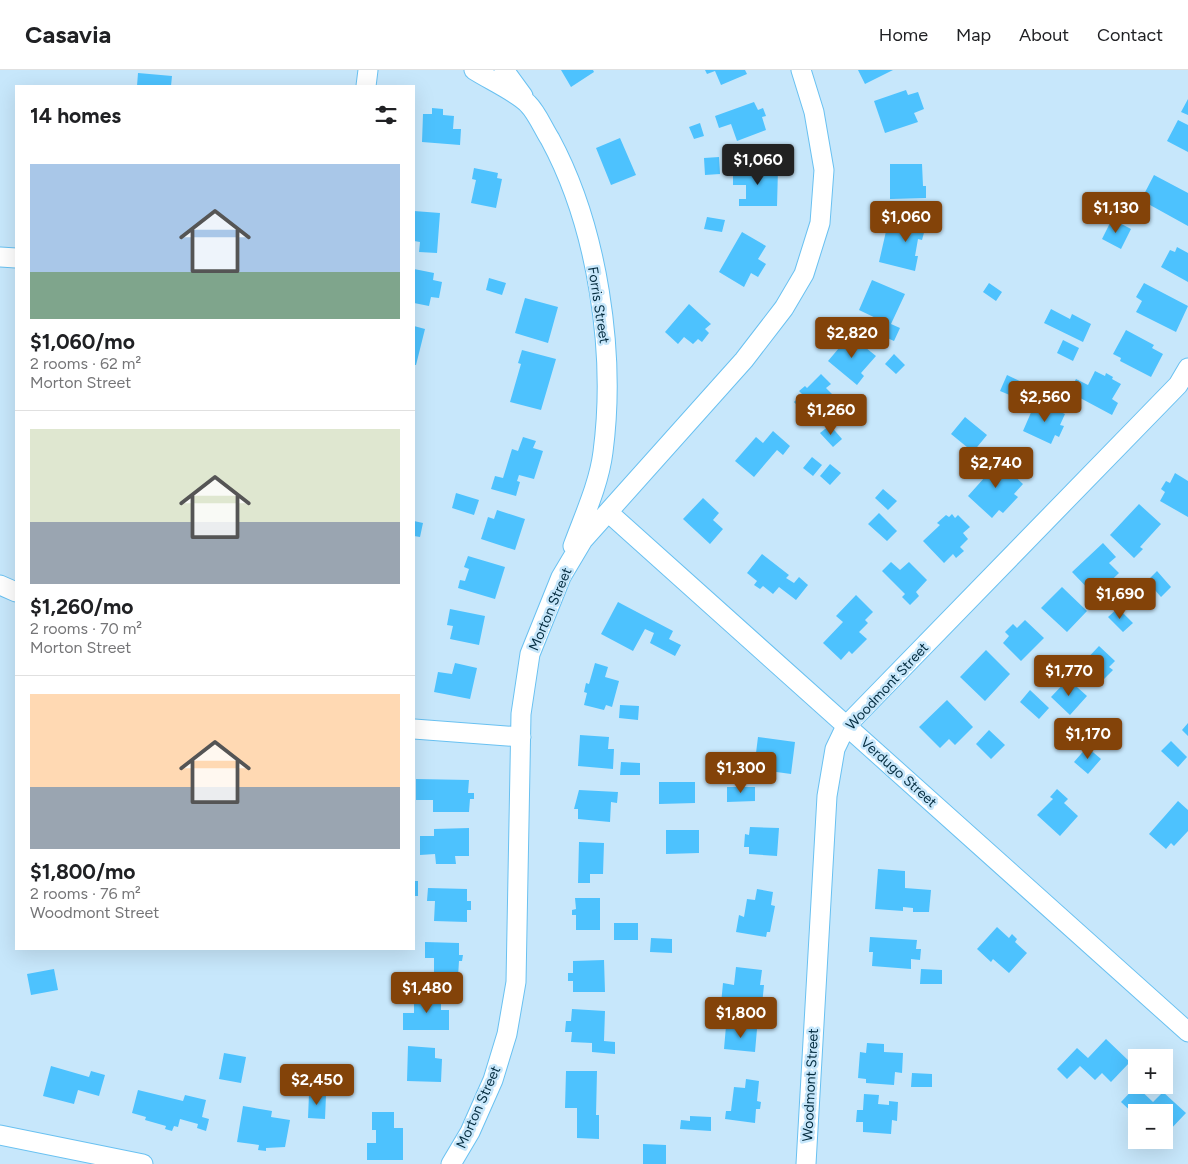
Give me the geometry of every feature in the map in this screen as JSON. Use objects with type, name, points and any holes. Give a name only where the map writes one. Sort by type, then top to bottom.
[{"type":"street","points":[[366,85],[368,70]]},
{"type":"street","name":"Forris Street","points":[[474,70],[528,103],[554,148],[579,209],[595,274],[605,346],[606,410],[603,454],[592,495],[561,577]]},
{"type":"street","points":[[504,70],[528,103]]},
{"type":"street","name":"Morton Street","points":[[451,1164],[470,1132],[493,1080],[507,1034],[516,982],[522,703],[530,654],[561,577],[583,540],[609,513],[749,353],[784,308],[804,274],[820,223],[824,170],[816,119],[800,70]]},
{"type":"street","points":[[0,257],[15,258]]},
{"type":"street","name":"Woodmont Street","points":[[806,1164],[827,796],[835,750],[846,726],[1178,385],[1188,368]]},
{"type":"street","name":"Verdugo Street","points":[[609,513],[1188,1032]]},
{"type":"street","points":[[0,585],[15,592]]},
{"type":"street","points":[[415,729],[521,737]]},
{"type":"street","points":[[0,1135],[143,1164]]},
{"type":"building","points":[[561,70],[593,70],[594,72],[571,87]]},
{"type":"building","points":[[705,70],[745,70],[747,74],[721,85],[715,71],[707,74]]},
{"type":"building","points":[[858,70],[893,70],[865,84]]},
{"type":"building","points":[[138,73],[172,76],[171,85],[137,85]]},
{"type":"building","points":[[906,90],[908,95],[918,92],[924,109],[914,113],[918,122],[885,133],[874,101]]},
{"type":"building","points":[[1188,99],[1188,115],[1181,112]]},
{"type":"building","points":[[754,102],[758,110],[763,108],[766,116],[762,117],[766,130],[737,141],[731,124],[719,128],[715,116]]},
{"type":"building","points":[[432,108],[443,109],[443,115],[454,116],[453,129],[461,129],[460,145],[422,142],[423,114],[432,114]]},
{"type":"building","points":[[1178,120],[1188,125],[1188,152],[1167,141]]},
{"type":"building","points":[[700,123],[704,136],[694,139],[689,127]]},
{"type":"building","points":[[620,138],[636,175],[611,185],[596,148]]},
{"type":"building","points":[[719,157],[720,174],[705,175],[704,158]]},
{"type":"building","points":[[890,164],[922,164],[923,186],[926,186],[926,198],[890,199]]},
{"type":"building","points":[[474,168],[498,173],[497,178],[502,179],[496,208],[471,203],[476,180],[472,179]]},
{"type":"building","points":[[733,169],[778,169],[777,206],[739,206],[739,199],[746,199],[746,185],[733,185]]},
{"type":"building","points":[[1154,175],[1188,193],[1188,226],[1141,200]]},
{"type":"building","points":[[415,211],[440,213],[437,253],[419,252],[420,242],[415,241]]},
{"type":"building","points":[[916,213],[938,218],[935,232],[925,229],[922,240],[918,239],[915,256],[918,256],[915,271],[879,262],[887,227],[915,233],[917,228],[913,227]]},
{"type":"building","points":[[707,217],[725,220],[722,232],[704,229]]},
{"type":"building","points":[[1112,219],[1131,229],[1121,249],[1102,239]]},
{"type":"building","points":[[742,232],[766,246],[758,259],[766,264],[758,277],[751,273],[744,287],[719,272]]},
{"type":"building","points":[[1177,247],[1188,253],[1188,282],[1161,267],[1170,250],[1175,252]]},
{"type":"building","points":[[415,269],[434,273],[433,280],[442,282],[439,298],[431,297],[429,306],[415,303]]},
{"type":"building","points":[[489,278],[506,283],[502,295],[486,290]]},
{"type":"building","points":[[872,280],[905,294],[891,324],[900,328],[894,341],[876,333],[882,321],[859,310]]},
{"type":"building","points":[[989,283],[1002,292],[996,301],[983,292]]},
{"type":"building","points":[[1144,283],[1188,306],[1176,332],[1136,312],[1142,301],[1136,297]]},
{"type":"building","points":[[525,298],[558,307],[548,343],[515,333]]},
{"type":"building","points":[[689,304],[711,324],[705,329],[709,333],[702,342],[698,339],[693,344],[684,337],[678,344],[665,332]]},
{"type":"building","points":[[1051,309],[1070,319],[1072,314],[1091,324],[1083,342],[1044,323]]},
{"type":"building","points":[[415,326],[425,329],[415,365]]},
{"type":"building","points":[[1126,330],[1154,345],[1152,348],[1163,354],[1151,377],[1120,361],[1121,358],[1113,354]]},
{"type":"building","points":[[850,335],[876,356],[861,373],[864,376],[857,385],[828,361]]},
{"type":"building","points":[[1063,340],[1079,348],[1073,361],[1057,353]]},
{"type":"building","points":[[522,350],[556,359],[541,410],[510,402],[521,364],[518,363]]},
{"type":"building","points":[[894,354],[905,365],[896,374],[885,364]]},
{"type":"building","points":[[1095,371],[1105,376],[1106,373],[1121,384],[1112,399],[1118,403],[1112,415],[1069,392],[1076,379],[1088,385]]},
{"type":"building","points":[[821,374],[831,384],[826,388],[836,398],[812,421],[794,402],[802,394],[799,391],[805,386],[807,388]]},
{"type":"building","points":[[1007,375],[1026,384],[1019,399],[1000,391]]},
{"type":"building","points":[[1036,401],[1065,414],[1060,425],[1064,426],[1059,437],[1055,435],[1051,444],[1023,431]]},
{"type":"building","points":[[965,417],[987,435],[973,452],[951,434]]},
{"type":"building","points":[[830,425],[842,439],[833,447],[820,433]]},
{"type":"building","points":[[773,431],[790,446],[783,455],[777,450],[754,477],[735,461],[756,437],[763,443]]},
{"type":"building","points":[[523,437],[536,441],[533,448],[543,451],[534,479],[519,475],[517,481],[520,482],[516,496],[491,489],[495,476],[503,478],[512,449],[518,451]]},
{"type":"building","points":[[812,457],[822,465],[813,476],[803,468]]},
{"type":"building","points":[[994,457],[1023,484],[1014,494],[1018,497],[1003,513],[999,510],[992,518],[968,496],[985,477],[980,472]]},
{"type":"building","points":[[830,464],[841,473],[830,485],[820,476]]},
{"type":"building","points":[[1175,473],[1188,481],[1188,517],[1160,501],[1165,492],[1161,489],[1166,481],[1170,483]]},
{"type":"building","points":[[883,489],[897,501],[888,510],[875,498]]},
{"type":"building","points":[[456,493],[479,500],[474,515],[452,508]]},
{"type":"building","points":[[703,498],[719,513],[713,520],[723,529],[710,544],[683,519]]},
{"type":"building","points":[[1139,504],[1161,524],[1140,547],[1143,549],[1134,558],[1110,535]]},
{"type":"building","points":[[497,510],[525,519],[515,550],[481,539],[488,517],[494,519]]},
{"type":"building","points":[[879,513],[897,531],[887,541],[868,524]]},
{"type":"building","points":[[952,514],[955,518],[958,515],[970,527],[963,533],[968,539],[960,547],[964,551],[956,558],[953,554],[944,563],[923,541],[940,525],[937,523],[946,515],[949,517]]},
{"type":"building","points":[[415,521],[423,523],[420,537],[415,536]]},
{"type":"building","points":[[1103,543],[1116,557],[1109,563],[1119,573],[1095,596],[1072,572]]},
{"type":"building","points":[[762,554],[789,575],[786,578],[794,583],[799,577],[808,585],[796,600],[779,587],[773,594],[763,586],[760,589],[754,585],[757,581],[747,573]]},
{"type":"building","points":[[468,556],[505,567],[495,599],[458,588],[460,580],[465,581],[469,569],[464,567]]},
{"type":"building","points":[[891,562],[900,570],[909,562],[927,580],[916,592],[919,596],[910,605],[902,597],[905,594],[882,571]]},
{"type":"building","points":[[1157,571],[1171,587],[1161,597],[1147,581]]},
{"type":"building","points":[[1062,587],[1087,611],[1067,632],[1041,608]]},
{"type":"building","points":[[856,595],[873,612],[865,620],[868,623],[859,632],[867,639],[852,654],[849,651],[841,660],[823,643],[843,622],[836,616]]},
{"type":"building","points":[[618,602],[673,631],[669,639],[681,645],[675,656],[650,643],[654,633],[645,629],[633,651],[601,634]]},
{"type":"building","points":[[1118,608],[1133,623],[1123,632],[1108,617]]},
{"type":"building","points":[[450,609],[485,616],[479,645],[450,639],[453,626],[447,625]]},
{"type":"building","points":[[1025,620],[1044,638],[1021,661],[1003,643],[1009,636],[1005,632],[1013,624],[1017,628]]},
{"type":"building","points":[[1099,646],[1115,661],[1109,667],[1113,670],[1102,681],[1083,663]]},
{"type":"building","points":[[986,650],[1010,674],[985,701],[960,677]]},
{"type":"building","points":[[455,663],[477,668],[470,699],[434,692],[438,672],[452,674]]},
{"type":"building","points":[[595,663],[608,667],[605,677],[619,681],[612,707],[606,705],[604,710],[584,705],[587,693],[584,692],[586,683],[589,684]]},
{"type":"building","points":[[1068,679],[1087,696],[1070,715],[1051,697]]},
{"type":"building","points":[[1030,690],[1049,708],[1039,719],[1020,702]]},
{"type":"building","points":[[947,700],[973,727],[955,745],[949,739],[940,748],[919,727]]},
{"type":"building","points":[[620,705],[639,706],[638,720],[619,718]]},
{"type":"building","points":[[1188,723],[1188,736],[1182,730]]},
{"type":"building","points":[[989,730],[1005,745],[991,759],[976,744]]},
{"type":"building","points":[[580,735],[609,737],[608,749],[614,749],[613,769],[578,766]]},
{"type":"building","points":[[758,737],[795,742],[791,774],[754,769]]},
{"type":"building","points":[[1171,741],[1187,757],[1178,767],[1161,751]]},
{"type":"building","points":[[1087,747],[1101,759],[1088,774],[1074,762]]},
{"type":"building","points":[[621,762],[640,763],[640,775],[620,775]]},
{"type":"building","points":[[416,779],[469,780],[468,793],[474,793],[474,799],[470,799],[469,812],[433,812],[433,800],[416,800]]},
{"type":"building","points":[[659,782],[695,782],[695,803],[659,804]]},
{"type":"building","points":[[727,787],[755,787],[755,801],[727,802]]},
{"type":"building","points":[[1057,789],[1068,799],[1064,803],[1078,816],[1060,836],[1037,815],[1053,799],[1050,797]]},
{"type":"building","points":[[579,790],[618,792],[617,803],[611,802],[610,822],[578,819],[578,809],[574,809]]},
{"type":"building","points":[[1178,801],[1188,810],[1188,831],[1174,846],[1171,843],[1166,849],[1149,834]]},
{"type":"building","points":[[750,827],[779,828],[777,856],[749,854],[749,847],[744,847],[745,834],[749,835]]},
{"type":"building","points":[[469,828],[469,856],[455,856],[456,864],[436,864],[435,854],[420,855],[420,836],[434,836],[434,829]]},
{"type":"building","points":[[666,830],[699,830],[699,853],[666,854]]},
{"type":"building","points":[[579,842],[604,843],[603,874],[590,874],[590,883],[578,883]]},
{"type":"building","points":[[878,869],[905,871],[905,888],[931,890],[929,912],[913,912],[913,908],[903,907],[903,911],[875,909]]},
{"type":"building","points":[[415,881],[418,881],[418,896],[415,896]]},
{"type":"building","points":[[428,888],[467,889],[467,901],[471,901],[471,910],[467,910],[467,922],[434,921],[435,901],[427,901]]},
{"type":"building","points":[[757,889],[773,892],[771,905],[775,906],[770,932],[767,932],[766,937],[736,932],[739,915],[744,917],[747,899],[755,900]]},
{"type":"building","points":[[575,898],[600,898],[600,930],[576,930],[576,915],[572,915],[572,910],[576,909]]},
{"type":"building","points":[[614,923],[638,923],[638,940],[614,940]]},
{"type":"building","points":[[997,927],[1009,938],[1012,934],[1017,939],[1015,942],[1027,953],[1009,973],[993,959],[991,962],[977,949]]},
{"type":"building","points":[[870,937],[917,940],[916,949],[921,949],[920,960],[911,959],[911,969],[872,966],[873,952],[869,952]]},
{"type":"building","points":[[651,938],[672,939],[672,953],[650,952]]},
{"type":"building","points":[[425,942],[459,943],[459,955],[463,955],[462,961],[459,961],[458,977],[434,976],[434,958],[425,958]]},
{"type":"building","points":[[604,960],[605,992],[573,992],[573,981],[568,981],[568,973],[573,973],[573,961]]},
{"type":"building","points":[[736,967],[762,970],[760,985],[764,985],[762,1005],[735,1002],[735,1005],[721,1004],[723,983],[734,985]]},
{"type":"building","points":[[54,969],[58,990],[31,995],[27,974]]},
{"type":"building","points":[[921,969],[942,970],[942,984],[920,984]]},
{"type":"building","points":[[414,993],[441,993],[441,1010],[449,1010],[449,1030],[403,1030],[403,1013],[414,1013]]},
{"type":"building","points":[[572,1009],[605,1011],[604,1041],[615,1042],[615,1054],[592,1052],[592,1043],[571,1042],[572,1032],[565,1032],[566,1021],[571,1021]]},
{"type":"building","points":[[726,1026],[757,1029],[755,1052],[724,1049]]},
{"type":"building","points":[[1106,1039],[1128,1060],[1128,1064],[1111,1082],[1102,1073],[1095,1080],[1080,1066],[1067,1079],[1057,1069],[1077,1048],[1088,1058]]},
{"type":"building","points":[[867,1043],[884,1044],[884,1052],[903,1053],[902,1073],[895,1072],[894,1085],[866,1083],[866,1079],[858,1078],[860,1052],[866,1053]]},
{"type":"building","points":[[408,1046],[435,1048],[435,1058],[442,1059],[441,1082],[407,1081]]},
{"type":"building","points":[[224,1053],[246,1057],[241,1083],[219,1079]]},
{"type":"building","points":[[51,1066],[89,1077],[91,1071],[105,1075],[99,1096],[78,1090],[74,1104],[43,1096]]},
{"type":"building","points":[[566,1071],[597,1071],[596,1115],[599,1115],[599,1139],[577,1138],[577,1108],[565,1108]]},
{"type":"building","points":[[912,1073],[932,1074],[932,1087],[911,1087]]},
{"type":"building","points":[[746,1079],[759,1081],[757,1101],[761,1102],[760,1109],[756,1109],[755,1123],[725,1119],[726,1111],[731,1111],[734,1087],[745,1088]]},
{"type":"building","points":[[138,1090],[183,1101],[185,1095],[206,1100],[202,1117],[209,1119],[206,1131],[197,1128],[198,1124],[180,1119],[178,1127],[174,1126],[172,1131],[165,1129],[166,1126],[145,1120],[146,1117],[132,1113]]},
{"type":"building","points":[[309,1094],[326,1095],[325,1119],[308,1118]]},
{"type":"building","points":[[864,1094],[879,1095],[878,1104],[889,1105],[889,1101],[898,1102],[897,1121],[892,1120],[891,1134],[863,1132],[863,1122],[856,1122],[857,1110],[863,1110]]},
{"type":"building","points":[[1128,1094],[1144,1094],[1153,1102],[1161,1094],[1165,1094],[1186,1113],[1173,1127],[1173,1104],[1128,1104],[1128,1109],[1121,1102]]},
{"type":"building","points":[[243,1106],[272,1111],[271,1117],[290,1120],[285,1147],[266,1148],[266,1151],[258,1150],[259,1145],[237,1142]]},
{"type":"building","points":[[372,1112],[394,1112],[394,1128],[403,1128],[403,1160],[367,1160],[367,1143],[376,1143],[376,1130],[372,1130]]},
{"type":"building","points":[[690,1116],[711,1117],[711,1131],[680,1129],[681,1120],[690,1121]]},
{"type":"building","points":[[643,1144],[666,1145],[666,1164],[643,1164]]}]
